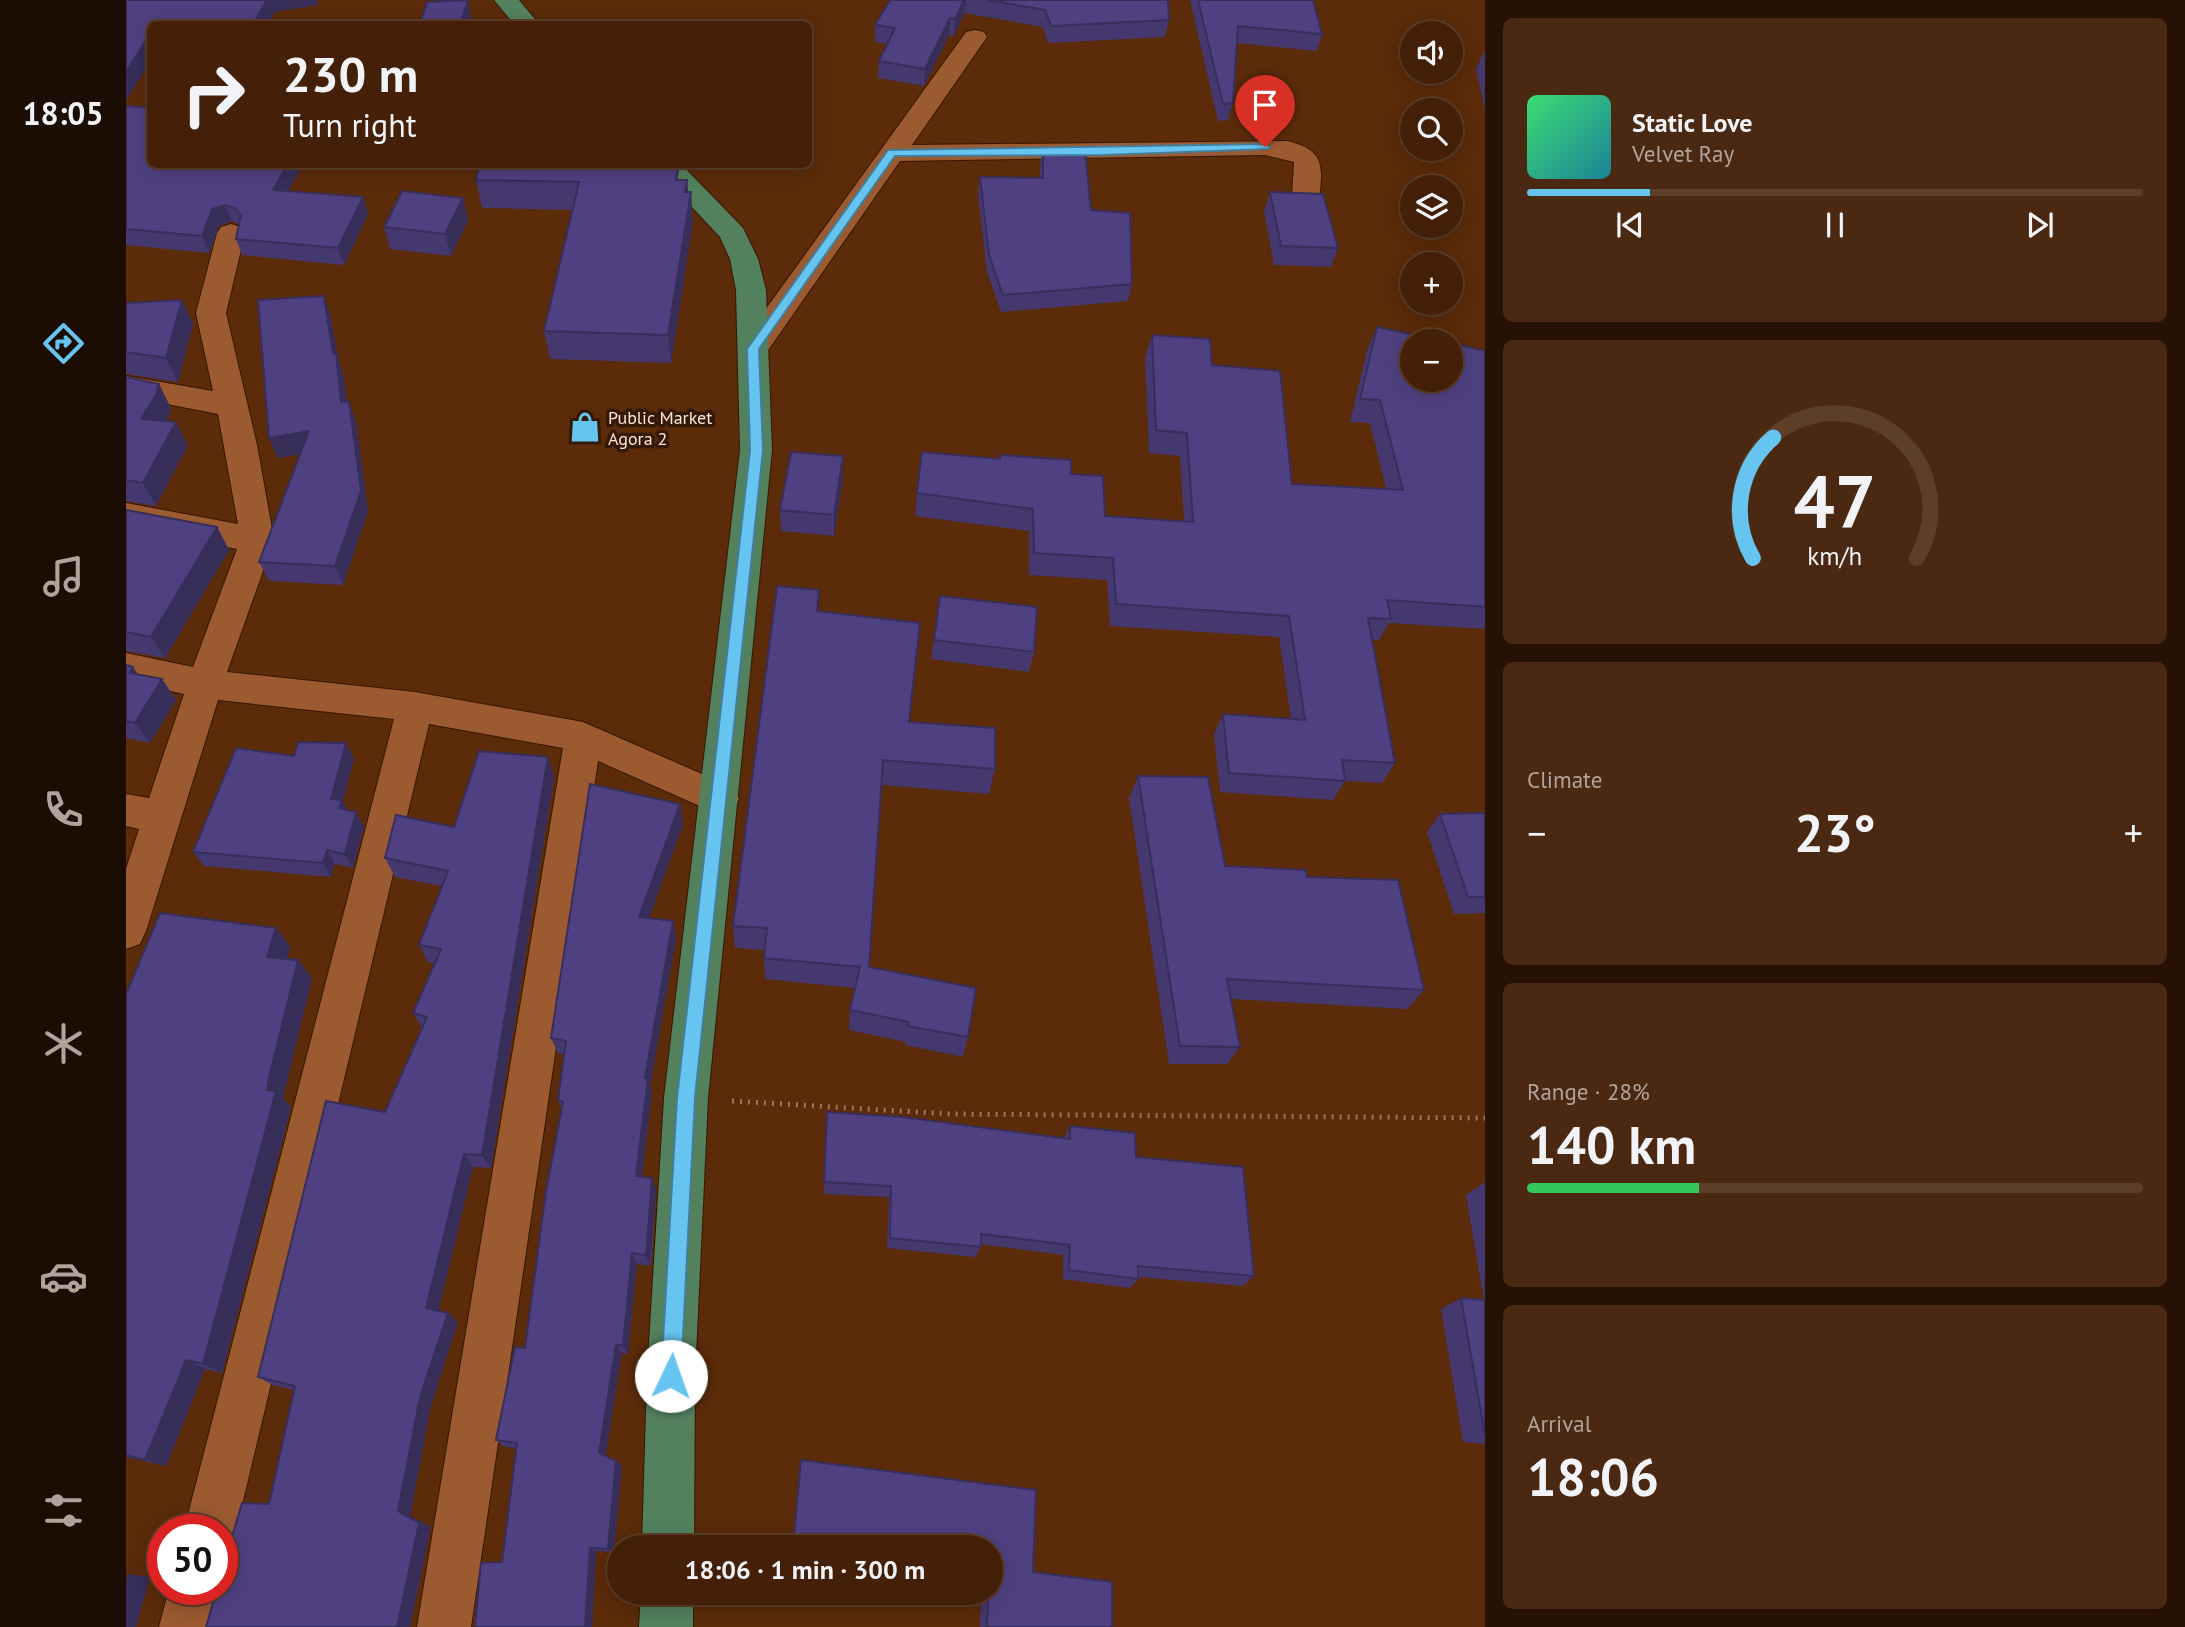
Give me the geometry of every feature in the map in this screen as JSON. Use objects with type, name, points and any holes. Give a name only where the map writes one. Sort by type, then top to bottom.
[{"type":"main road","points":[[506,0],[524,21]]},
{"type":"main road","points":[[668,1535],[671,1376],[686,1098],[756,450],[751,290],[744,259],[733,234],[669,168]]},
{"type":"main road","points":[[666,1627],[667,1605]]},
{"type":"street","points":[[753,349],[975,37]]},
{"type":"street","points":[[892,152],[1104,152],[1265,147],[1287,149],[1305,157],[1308,164],[1306,196]]},
{"type":"street","points":[[126,931],[205,684],[257,540],[241,445],[211,313],[232,233]]},
{"type":"street","points":[[126,386],[230,405]]},
{"type":"street","points":[[126,515],[257,540]]},
{"type":"street","points":[[126,667],[205,684],[415,707],[583,737],[720,799]]},
{"type":"street","points":[[214,1514],[415,707]]},
{"type":"street","points":[[444,1627],[583,737]]},
{"type":"street","points":[[126,810],[164,817]]},
{"type":"street","points":[[186,1627],[191,1605]]},
{"type":"path","points":[[686,1098],[951,1114],[1485,1118]]},
{"type":"building","points":[[126,0],[267,0],[255,21],[147,21],[147,39],[126,72]]},
{"type":"building","points":[[468,0],[461,21],[421,21],[427,2]]},
{"type":"building","points":[[890,0],[964,0],[955,19],[950,18],[925,69],[879,61],[895,28],[875,25]]},
{"type":"building","points":[[988,0],[1168,0],[1169,20],[1051,26],[1045,10]]},
{"type":"building","points":[[1198,0],[1313,0],[1322,34],[1238,26],[1233,103],[1223,104]]},
{"type":"building","points":[[126,106],[147,108],[147,168],[286,168],[273,190],[363,197],[338,248],[236,239],[241,215],[235,208],[225,205],[212,209],[202,236],[126,229]]},
{"type":"building","points":[[1043,148],[1085,150],[1091,210],[1130,213],[1132,284],[1003,295],[989,255],[980,177],[1043,178]]},
{"type":"building","points":[[479,168],[676,168],[676,180],[687,180],[685,192],[691,192],[668,335],[544,331],[579,182],[476,180]]},
{"type":"building","points":[[402,191],[463,198],[445,234],[384,227]]},
{"type":"building","points":[[1270,192],[1323,194],[1338,248],[1281,246]]},
{"type":"building","points":[[324,296],[333,353],[336,353],[341,402],[349,401],[361,491],[335,566],[259,562],[309,431],[269,438],[258,300]]},
{"type":"building","points":[[182,300],[166,358],[126,352],[126,303]]},
{"type":"building","points":[[1377,327],[1400,332],[1400,392],[1463,392],[1463,346],[1485,351],[1485,607],[1387,600],[1391,619],[1368,618],[1395,763],[1342,760],[1345,781],[1229,773],[1223,714],[1305,720],[1289,616],[1116,604],[1113,558],[1034,553],[1033,509],[917,493],[922,452],[1000,459],[1000,455],[1071,460],[1071,474],[1103,476],[1105,516],[1193,522],[1187,433],[1156,430],[1152,335],[1210,339],[1212,365],[1280,371],[1292,484],[1403,490],[1380,400],[1360,399]]},
{"type":"building","points":[[126,377],[159,384],[156,395],[141,419],[176,422],[143,483],[126,480]]},
{"type":"building","points":[[791,452],[843,456],[834,515],[780,510]]},
{"type":"building","points":[[126,510],[217,527],[151,637],[126,632]]},
{"type":"building","points":[[777,586],[819,590],[817,611],[920,623],[909,722],[995,728],[995,769],[883,760],[869,967],[976,988],[968,1037],[908,1026],[909,1022],[850,1010],[860,967],[764,958],[767,928],[733,926]]},
{"type":"building","points":[[940,596],[1037,607],[1034,652],[934,640]]},
{"type":"building","points":[[126,665],[133,667],[130,673],[162,679],[135,723],[126,721]]},
{"type":"building","points":[[298,742],[346,743],[331,799],[342,800],[339,808],[356,812],[345,854],[327,850],[323,863],[193,852],[236,748],[294,756]]},
{"type":"building","points":[[479,751],[548,757],[482,1155],[464,1154],[426,1308],[448,1313],[420,1397],[398,1511],[419,1523],[397,1627],[206,1627],[212,1605],[238,1605],[238,1517],[242,1503],[269,1504],[295,1386],[258,1377],[326,1101],[385,1112],[427,1017],[413,1013],[441,949],[419,945],[448,871],[385,858],[396,815],[454,827]]},
{"type":"building","points":[[1138,776],[1208,777],[1225,866],[1306,870],[1307,877],[1398,880],[1424,990],[1227,979],[1240,1047],[1180,1046]]},
{"type":"building","points":[[590,784],[680,804],[639,917],[673,921],[645,1078],[648,1078],[636,1176],[652,1178],[646,1255],[632,1253],[623,1345],[616,1345],[599,1453],[616,1461],[607,1549],[590,1548],[585,1627],[475,1627],[481,1563],[502,1562],[517,1443],[496,1440],[515,1347],[525,1348],[546,1191],[563,1102],[558,1100],[566,1041],[551,1038]]},
{"type":"building","points":[[1485,813],[1485,897],[1468,897],[1440,814]]},
{"type":"building","points":[[160,913],[276,928],[267,957],[298,960],[269,1078],[267,1090],[276,1091],[203,1364],[186,1360],[145,1460],[126,1455],[126,994]]},
{"type":"building","points":[[827,1112],[903,1117],[1070,1139],[1070,1126],[1135,1133],[1136,1157],[1243,1167],[1254,1276],[1138,1266],[1138,1279],[1069,1270],[1070,1245],[981,1234],[981,1247],[890,1238],[891,1186],[824,1182]]},
{"type":"building","points":[[1461,1298],[1485,1300],[1485,1435]]},
{"type":"building","points":[[801,1460],[1036,1490],[1033,1572],[1112,1582],[1112,1627],[987,1627],[988,1605],[1003,1605],[1003,1535],[794,1535]]},
{"type":"place","name":"Public Market Agora 2","points":[[585,427]]},
{"type":"route","points":[[671,1376],[686,1098],[756,450],[753,349],[892,152],[1104,152],[1265,147]]}]
